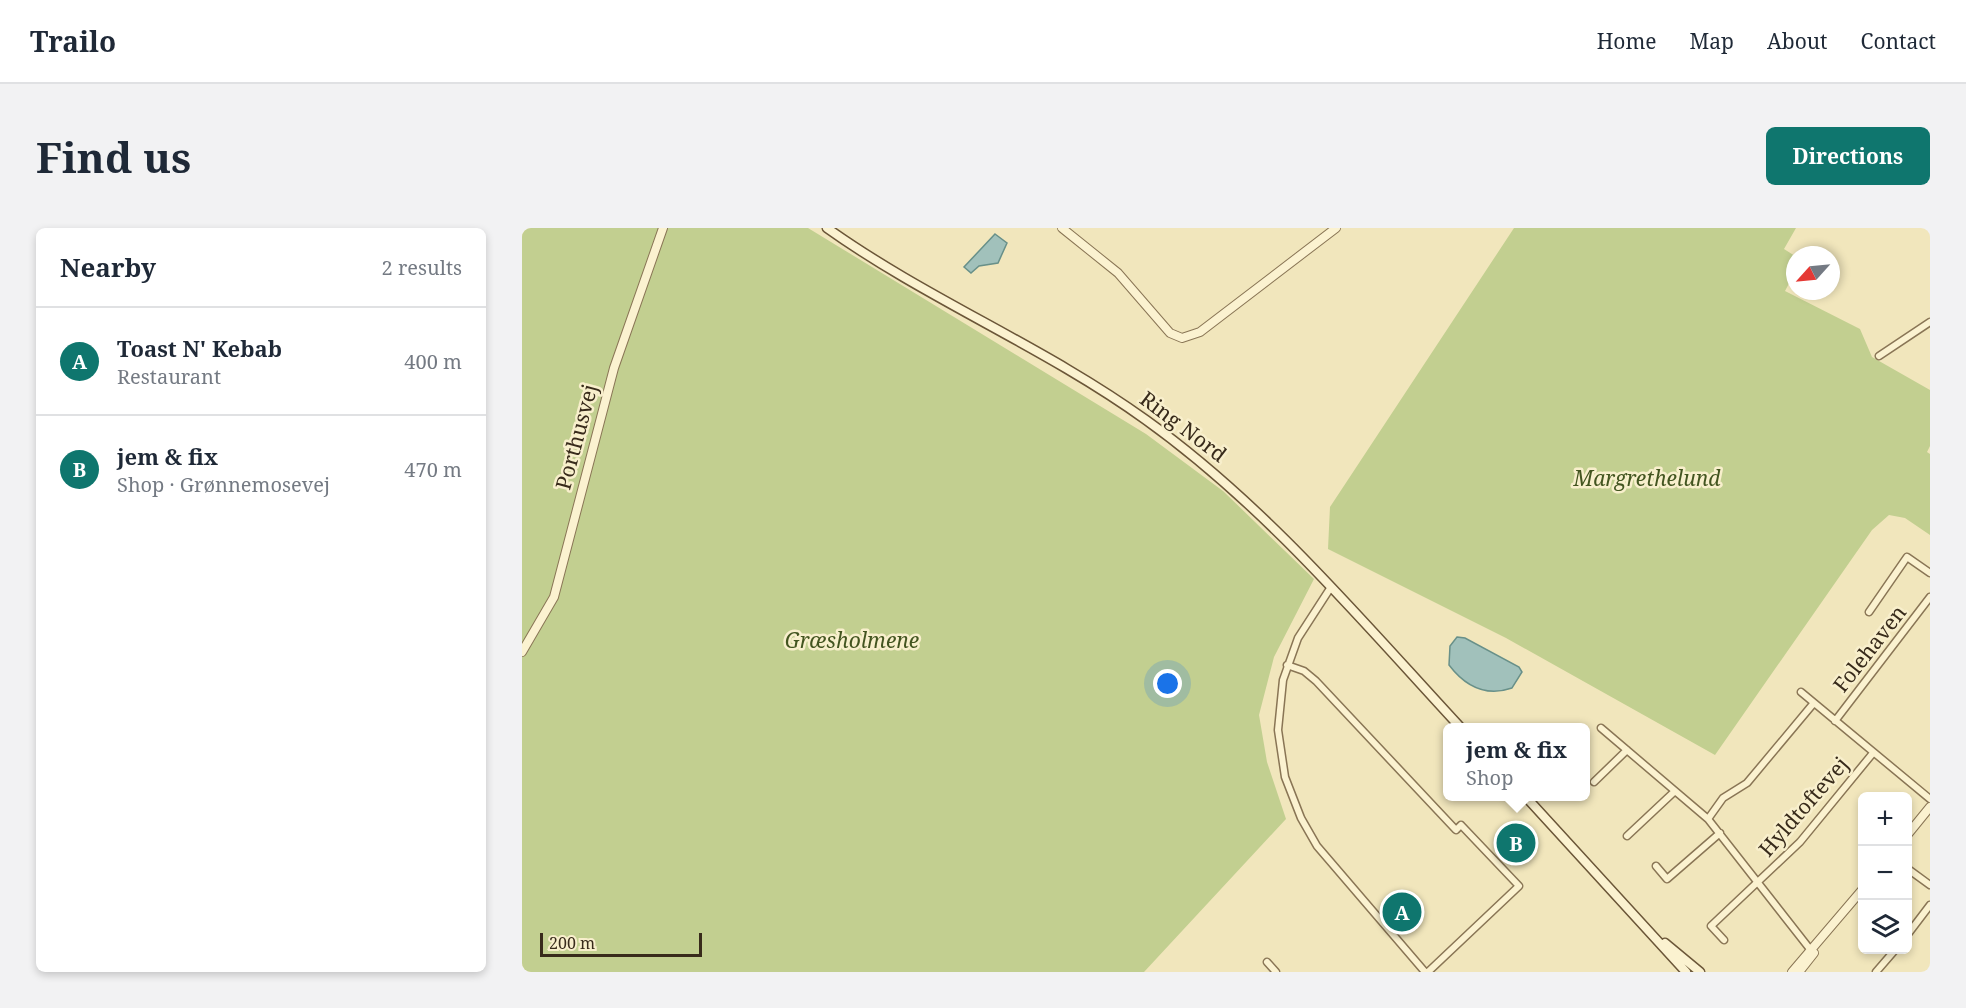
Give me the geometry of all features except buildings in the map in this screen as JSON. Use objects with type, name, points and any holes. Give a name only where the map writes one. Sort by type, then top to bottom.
[{"type":"main road","name":"Ring Nord","points":[[827,228],[914,285],[1085,380],[1146,420],[1221,479],[1295,548],[1456,723]]},
{"type":"main road","points":[[1530,801],[1686,972]]},
{"type":"main road","points":[[1651,932],[1700,972]]},
{"type":"street","name":"Porthusvej","points":[[522,652],[554,597],[614,368],[663,228]]},
{"type":"street","points":[[1062,228],[1118,273],[1165,328],[1176,337],[1188,338],[1200,332],[1336,228]]},
{"type":"street","points":[[1880,356],[1930,322]]},
{"type":"street","name":"Folehaven","points":[[1869,612],[1907,557],[1930,573]]},
{"type":"street","points":[[1287,665],[1304,671],[1316,681],[1456,830],[1461,825],[1519,886],[1427,972],[1317,846],[1295,806],[1281,762],[1278,730],[1287,665],[1304,627],[1331,587]]},
{"type":"street","name":"Folehaven","points":[[1835,721],[1930,597]]},
{"type":"street","points":[[1801,692],[1930,799]]},
{"type":"street","points":[[1708,819],[1723,798],[1747,783],[1813,704]]},
{"type":"street","points":[[1600,728],[1708,819],[1812,952]]},
{"type":"street","points":[[1594,782],[1627,750]]},
{"type":"street","name":"Hyldtoftevej","points":[[1725,940],[1711,926],[1800,842],[1873,753]]},
{"type":"street","points":[[1627,836],[1675,791]]},
{"type":"street","points":[[1912,829],[1930,807]]},
{"type":"street","points":[[1656,866],[1667,879],[1720,833]]},
{"type":"street","points":[[1912,872],[1930,885]]},
{"type":"street","points":[[1792,972],[1812,952],[1858,896]]},
{"type":"street","points":[[1912,929],[1930,905]]},
{"type":"street","points":[[1799,972],[1812,952]]},
{"type":"street","points":[[1876,972],[1892,954]]},
{"type":"street","points":[[1267,962],[1276,972]]},
{"type":"green space","name":"Græsholmene","points":[[522,228],[808,228],[1146,434],[1223,491],[1314,579],[1274,657],[1259,715],[1267,762],[1286,819],[1144,972],[522,972]]},
{"type":"green space","name":"Margrethelund","points":[[1514,228],[1796,228],[1784,249],[1786,250],[1786,300],[1803,300],[1860,329],[1872,357],[1930,390],[1930,446],[1927,452],[1930,454],[1930,535],[1905,518],[1889,515],[1872,530],[1715,755],[1506,638],[1328,549],[1330,507]]},
{"type":"water","points":[[995,234],[1007,243],[998,263],[979,266],[971,273],[964,267]]},
{"type":"water","points":[[1457,637],[1465,638],[1519,667],[1522,672],[1512,688],[1485,690],[1462,679],[1449,665],[1450,646]]},
{"type":"place","name":"jem & fix","points":[[1516,843]]},
{"type":"place","name":"Toast N' Kebab","points":[[1402,912]]}]
